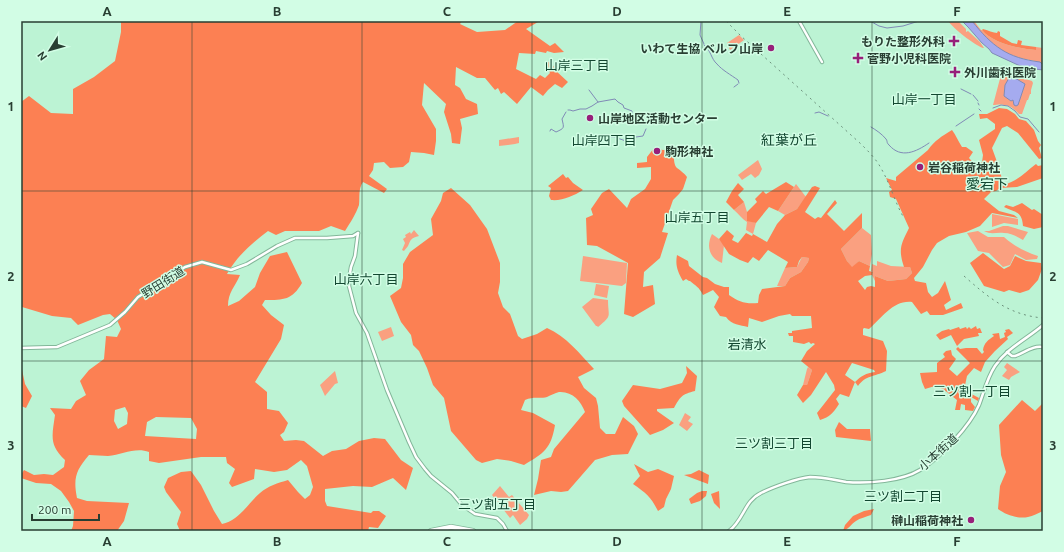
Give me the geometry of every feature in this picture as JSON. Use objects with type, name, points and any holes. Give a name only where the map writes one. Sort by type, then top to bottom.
[{"type":"highway","points":[[431,531],[451,528],[473,531]]},
{"type":"highway","points":[[441,531],[464,531]]},
{"type":"street","points":[[799,21],[822,62]]},
{"type":"street","name":"野田街道","points":[[21,348],[58,347],[110,325],[125,312],[138,297],[184,267],[202,262],[231,270],[247,264],[277,246],[295,238],[353,236],[358,233],[355,256],[351,267],[349,286],[356,313],[367,332],[387,390],[416,457],[431,476],[453,494],[462,505],[475,514],[496,518],[503,524],[507,531]]},
{"type":"street","name":"小本街道","points":[[729,531],[734,527],[751,500],[760,493],[786,483],[812,477],[854,482],[886,480],[905,476],[920,470],[939,455],[969,422],[979,404],[992,371],[1001,358],[1043,325]]},
{"type":"street","points":[[1007,352],[1012,356],[1015,356],[1034,347],[1043,347]]},
{"type":"shaded area","points":[[121,21],[462,21],[460,24],[477,32],[505,30],[518,21],[536,21],[538,22],[526,29],[550,46],[555,43],[564,52],[554,53],[547,51],[546,53],[536,51],[535,54],[519,53],[516,69],[536,79],[540,75],[545,78],[550,73],[546,63],[551,61],[555,70],[568,82],[562,88],[555,84],[543,96],[531,87],[517,104],[504,92],[501,94],[498,88],[495,90],[485,78],[477,78],[456,67],[455,85],[460,88],[466,99],[477,104],[478,114],[460,119],[462,128],[460,144],[452,143],[451,134],[444,112],[446,104],[424,83],[422,105],[436,129],[434,155],[411,152],[409,162],[403,167],[390,168],[384,162],[374,163],[373,170],[369,176],[387,189],[384,193],[363,182],[360,190],[359,205],[355,215],[345,231],[331,226],[319,231],[285,231],[276,235],[268,231],[245,250],[235,261],[227,274],[240,275],[230,293],[228,306],[239,301],[255,287],[260,273],[270,256],[287,252],[302,283],[291,296],[277,300],[265,300],[262,305],[271,315],[284,325],[281,339],[255,382],[267,392],[267,409],[279,411],[288,423],[284,432],[280,435],[284,441],[304,441],[323,456],[332,451],[346,449],[359,441],[374,438],[385,439],[401,460],[413,468],[406,490],[393,478],[372,487],[353,486],[325,489],[325,501],[327,506],[371,513],[373,511],[379,511],[386,516],[378,528],[369,527],[368,531],[180,531],[177,524],[181,512],[164,487],[168,478],[181,472],[191,471],[201,485],[222,524],[238,516],[263,491],[281,482],[288,480],[305,499],[310,495],[313,487],[307,466],[301,460],[287,470],[274,472],[255,469],[254,479],[232,487],[229,483],[235,469],[227,463],[226,457],[201,457],[159,463],[149,461],[149,452],[139,450],[108,456],[89,455],[78,470],[75,485],[77,498],[87,501],[129,503],[124,521],[117,531],[71,531],[73,526],[74,511],[61,491],[51,484],[36,483],[21,478],[24,470],[34,475],[53,475],[64,467],[65,460],[56,450],[54,445],[53,435],[55,415],[50,408],[71,409],[76,401],[86,395],[80,381],[89,370],[104,359],[106,336],[117,337],[121,329],[117,320],[110,314],[103,315],[78,325],[71,318],[52,316],[22,307],[21,305],[21,102],[29,96],[51,113],[73,114],[73,89],[94,77],[115,61],[121,32]],"holes":[[[125,407],[128,413],[127,424],[118,429],[114,421],[115,410]],[[156,417],[191,418],[197,429],[196,439],[145,436],[147,422]]]},
{"type":"shaded area","points":[[948,21],[958,21],[966,29],[966,32],[968,31],[984,48],[964,36]]},
{"type":"shaded area","points":[[968,21],[974,21],[981,30],[999,42],[1015,47],[1036,50],[1036,47],[1043,48],[1043,65],[1038,62],[1016,57],[1002,50],[990,42]]},
{"type":"shaded area","points":[[982,30],[996,33],[998,31],[1000,32],[1000,36],[1012,43],[1017,44],[1018,40],[1022,41],[1021,45],[1036,47],[1036,50],[1015,47],[999,42],[987,35]]},
{"type":"shaded area","points":[[739,35],[744,40],[730,50],[727,43]]},
{"type":"shaded area","points":[[1002,71],[1032,81],[1033,83],[1031,94],[1022,114],[1019,114],[1008,106],[993,105]]},
{"type":"shaded area","points":[[999,108],[1007,109],[1015,114],[1019,119],[1026,121],[1034,130],[1041,145],[1039,148],[1042,158],[1039,159],[1018,133],[1007,126],[1002,128],[992,148],[1000,170],[1003,185],[1017,179],[1036,164],[1038,166],[1043,165],[1043,178],[1017,187],[1000,188],[991,192],[984,199],[999,211],[1014,215],[1018,218],[992,213],[980,226],[966,232],[949,236],[937,243],[923,267],[914,278],[915,281],[926,283],[928,292],[932,297],[938,293],[945,281],[951,300],[944,305],[946,310],[961,303],[963,308],[943,315],[930,315],[927,311],[921,314],[912,302],[905,302],[893,307],[869,329],[864,328],[863,335],[883,341],[887,351],[886,371],[867,378],[858,386],[855,382],[849,397],[840,394],[836,399],[839,404],[835,410],[829,416],[820,420],[817,413],[835,390],[834,385],[826,372],[811,395],[803,403],[797,395],[803,385],[807,385],[812,370],[801,361],[807,351],[815,344],[811,344],[809,342],[804,344],[793,342],[793,336],[789,336],[788,333],[812,328],[811,316],[792,316],[790,314],[762,322],[749,318],[748,327],[733,323],[726,317],[720,316],[714,307],[719,297],[713,290],[703,295],[699,288],[690,281],[686,279],[683,281],[677,269],[677,255],[688,261],[689,266],[703,277],[715,284],[729,287],[729,295],[739,301],[746,303],[758,303],[759,295],[762,289],[785,286],[790,278],[801,272],[809,258],[802,257],[797,267],[785,268],[788,262],[768,250],[759,261],[753,257],[748,263],[729,254],[719,239],[727,230],[734,236],[732,240],[738,243],[746,233],[752,236],[753,234],[767,242],[777,224],[785,215],[797,209],[812,187],[815,186],[820,188],[805,212],[815,219],[818,217],[821,218],[835,200],[837,203],[827,214],[844,231],[862,213],[862,228],[841,249],[852,267],[859,261],[870,266],[869,271],[873,272],[872,275],[865,276],[858,281],[865,290],[867,287],[875,287],[875,276],[888,281],[906,279],[912,273],[910,267],[904,267],[901,256],[901,247],[909,228],[896,199],[890,197],[889,192],[892,190],[886,178],[896,181],[896,177],[928,150],[936,141],[952,130],[962,147],[966,147],[973,152],[969,158],[976,163],[982,162],[983,155],[979,140],[995,129],[995,124],[987,118],[980,119],[979,114],[987,114]],"holes":[[[852,363],[874,370],[875,372],[864,375],[855,382],[845,375]]]},
{"type":"shaded area","points":[[519,137],[519,143],[499,146],[499,140]]},
{"type":"shaded area","points":[[654,148],[663,150],[674,149],[675,164],[677,168],[687,177],[683,189],[673,200],[662,232],[668,233],[660,258],[644,272],[643,287],[653,285],[655,304],[633,317],[624,314],[628,263],[597,246],[587,245],[586,218],[593,215],[591,209],[602,193],[609,189],[627,208],[631,199],[645,189],[651,179],[651,167],[637,168],[637,163],[647,162],[647,157]]},
{"type":"shaded area","points":[[758,160],[762,169],[759,175],[755,178],[751,174],[742,180],[738,175]]},
{"type":"shaded area","points":[[563,174],[566,178],[568,177],[573,183],[583,190],[568,198],[551,200],[549,196],[551,188],[548,186]]},
{"type":"shaded area","points":[[786,182],[794,187],[778,211],[769,207],[756,223],[747,221],[747,212],[757,202],[755,199],[763,191],[766,194]]},
{"type":"shaded area","points":[[738,183],[744,189],[738,195],[744,202],[734,210],[726,202]]},
{"type":"shaded area","points":[[796,184],[806,197],[797,209],[785,215],[778,211]]},
{"type":"shaded area","points":[[451,188],[470,205],[487,229],[500,263],[500,282],[498,293],[503,307],[510,314],[518,336],[522,339],[537,334],[547,328],[554,331],[567,341],[594,369],[578,377],[584,388],[596,398],[600,428],[606,434],[615,434],[623,417],[634,426],[638,434],[628,454],[612,455],[595,460],[568,491],[551,491],[534,495],[541,460],[551,457],[554,449],[585,412],[581,404],[572,395],[564,392],[554,393],[547,397],[525,400],[521,410],[533,413],[555,425],[551,440],[546,450],[524,465],[497,459],[482,463],[476,460],[451,431],[444,398],[433,385],[419,351],[413,345],[411,335],[401,322],[390,296],[401,288],[403,264],[410,252],[433,235],[431,219],[441,201],[443,193]]},
{"type":"shaded area","points":[[744,202],[747,212],[747,220],[756,223],[753,234],[746,230],[747,222],[734,210]]},
{"type":"shaded area","points":[[1022,203],[1043,215],[1043,227],[1034,229],[1023,226],[1018,213],[1004,207],[1006,205],[1013,207]]},
{"type":"shaded area","points":[[992,214],[1018,219],[1018,225],[1004,223],[992,227]]},
{"type":"shaded area","points":[[1003,226],[1028,232],[1023,240],[1009,234],[984,231],[989,231]]},
{"type":"shaded area","points":[[862,228],[871,235],[872,254],[870,266],[859,261],[852,268],[841,249]]},
{"type":"shaded area","points":[[414,230],[419,236],[414,237],[408,247],[404,251],[402,250],[405,243],[403,239],[406,237],[405,235],[410,232],[411,234]]},
{"type":"shaded area","points":[[978,231],[988,237],[1004,237],[1020,248],[1038,256],[1037,259],[1026,260],[1015,254],[1010,265],[1003,267],[989,253],[978,251],[967,233]]},
{"type":"shaded area","points":[[712,234],[724,245],[722,263],[714,258],[710,251],[709,243]]},
{"type":"shaded area","points":[[983,253],[1004,269],[1010,266],[1015,256],[1026,261],[1041,263],[1042,269],[1038,280],[1029,290],[1020,293],[1009,290],[1004,292],[984,286],[970,263]]},
{"type":"shaded area","points":[[583,256],[627,263],[626,283],[622,286],[580,281]]},
{"type":"shaded area","points":[[802,257],[809,258],[801,272],[790,278],[785,286],[777,286],[785,268],[797,267]]},
{"type":"shaded area","points":[[877,261],[891,266],[910,267],[912,273],[906,279],[888,281],[875,276],[875,281],[872,275],[873,272],[871,271],[872,264],[877,266]]},
{"type":"shaded area","points":[[596,284],[609,286],[607,298],[594,295]]},
{"type":"shaded area","points":[[593,298],[608,300],[608,318],[598,327],[582,307]]},
{"type":"shaded area","points":[[976,326],[977,329],[980,328],[982,333],[978,333],[979,336],[964,339],[957,346],[951,335],[940,340],[936,335],[949,329],[959,327],[960,329],[966,327],[967,329],[969,327],[971,329]]},
{"type":"shaded area","points":[[391,327],[394,336],[382,341],[378,332]]},
{"type":"shaded area","points":[[1009,329],[1013,333],[1007,337],[1008,339],[985,362],[981,372],[974,368],[967,376],[964,390],[979,398],[978,401],[971,397],[971,402],[975,407],[973,411],[965,410],[965,405],[961,404],[960,410],[955,410],[957,400],[943,389],[935,386],[925,389],[920,373],[937,372],[937,363],[945,357],[943,354],[946,351],[951,350],[952,355],[956,359],[949,369],[957,376],[970,363],[956,349],[958,347],[960,349],[977,348],[982,354],[984,352],[983,350],[985,344],[994,336],[992,334],[999,333],[1000,339],[1005,337],[1005,330]]},
{"type":"shaded area","points":[[1007,363],[1020,372],[1011,377],[1009,380],[1002,376],[1007,370],[1004,367]]},
{"type":"shaded area","points":[[21,365],[25,384],[32,396],[26,408],[21,406]]},
{"type":"shaded area","points":[[686,366],[697,376],[695,391],[682,396],[674,408],[657,409],[657,411],[674,423],[663,430],[650,435],[624,406],[622,401],[633,385],[660,389],[682,383],[687,373]]},
{"type":"shaded area","points":[[808,367],[812,370],[807,385],[803,385],[807,369]]},
{"type":"shaded area","points":[[335,371],[338,383],[335,384],[325,396],[320,385]]},
{"type":"shaded area","points":[[1022,400],[1035,411],[1043,403],[1043,511],[1028,517],[1012,516],[998,509],[1000,486],[1006,472],[1001,455],[999,425]]},
{"type":"shaded area","points":[[685,413],[691,417],[688,421],[693,424],[687,431],[679,425]]},
{"type":"shaded area","points":[[839,422],[847,429],[870,429],[871,441],[836,437],[835,430]]},
{"type":"shaded area","points":[[634,464],[648,472],[658,469],[674,476],[664,507],[658,511],[648,496],[633,484],[640,476]]},
{"type":"shaded area","points":[[699,470],[709,475],[708,484],[684,475],[691,474]]},
{"type":"shaded area","points":[[500,486],[509,497],[512,495],[529,515],[520,525],[513,515],[510,518],[492,495]]},
{"type":"shaded area","points":[[702,491],[707,491],[706,496],[700,501],[691,504],[689,499]]},
{"type":"shaded area","points":[[719,491],[720,509],[714,503],[711,494]]},
{"type":"shaded area","points":[[874,509],[871,515],[854,522],[843,531],[845,525],[853,516],[864,511]]},
{"type":"water","points":[[962,21],[972,21],[986,37],[1009,54],[1040,62],[1043,65],[1043,70],[1018,65],[992,53]]},
{"type":"water","points":[[1009,78],[1015,78],[1025,84],[1018,105],[1016,106],[1014,105],[1013,100],[1011,101],[1004,96],[1005,85]]},
{"type":"waterway","points":[[701,21],[700,35],[704,44]]},
{"type":"waterway","points":[[870,21],[887,28],[903,26],[919,21]]},
{"type":"waterway","points":[[704,45],[715,62],[738,80],[739,83]]},
{"type":"waterway","points":[[734,87],[738,84]]},
{"type":"waterway","points":[[961,89],[971,94]]},
{"type":"waterway","points":[[589,90],[598,102]]},
{"type":"waterway","points":[[973,95],[978,101]]},
{"type":"waterway","points":[[568,110],[573,111],[586,109],[598,102],[615,99],[623,105],[624,108],[632,111],[632,118]]},
{"type":"waterway","points":[[993,108],[1001,105],[1008,106],[1020,117],[1028,119],[1039,132]]},
{"type":"waterway","points":[[550,131],[551,129],[556,132],[562,129],[562,119],[566,112]]},
{"type":"waterway","points":[[815,113],[819,112],[828,116]]},
{"type":"waterway","points":[[956,126],[974,114]]},
{"type":"waterway","points":[[871,127],[883,135],[889,145],[898,152],[909,153],[929,143]]},
{"type":"waterway","points":[[611,137],[626,141],[643,136],[646,129]]},
{"type":"railway","points":[[726,21],[870,153],[882,170],[904,218]]},
{"type":"railway","points":[[964,276],[1000,304],[1020,313],[1043,318]]},
{"type":"place","name":"もりた整形外科","points":[[954,41]]},
{"type":"place","name":"いわて生協 ベルフ山岸","points":[[771,48]]},
{"type":"place","name":"菅野小児科医院","points":[[858,58]]},
{"type":"place","name":"外川歯科医院","points":[[955,72]]},
{"type":"place","name":"山岸地区活動センター","points":[[590,118]]},
{"type":"place","name":"駒形神社","points":[[657,151]]},
{"type":"place","name":"岩谷稲荷神社","points":[[920,167]]},
{"type":"place","name":"榊山稲荷神社","points":[[971,520]]},
{"type":"district","name":"山岸三丁目","points":[[577,65]]},
{"type":"district","name":"山岸一丁目","points":[[924,99]]},
{"type":"district","name":"山岸四丁目","points":[[604,140]]},
{"type":"district","name":"紅葉が丘","points":[[789,140]]},
{"type":"district","name":"愛宕下","points":[[987,184]]},
{"type":"district","name":"山岸五丁目","points":[[697,217]]},
{"type":"district","name":"山岸六丁目","points":[[366,279]]},
{"type":"district","name":"岩清水","points":[[747,344]]},
{"type":"district","name":"三ツ割一丁目","points":[[972,391]]},
{"type":"district","name":"三ツ割三丁目","points":[[774,443]]},
{"type":"district","name":"三ツ割二丁目","points":[[903,496]]},
{"type":"district","name":"三ツ割五丁目","points":[[497,504]]}]
